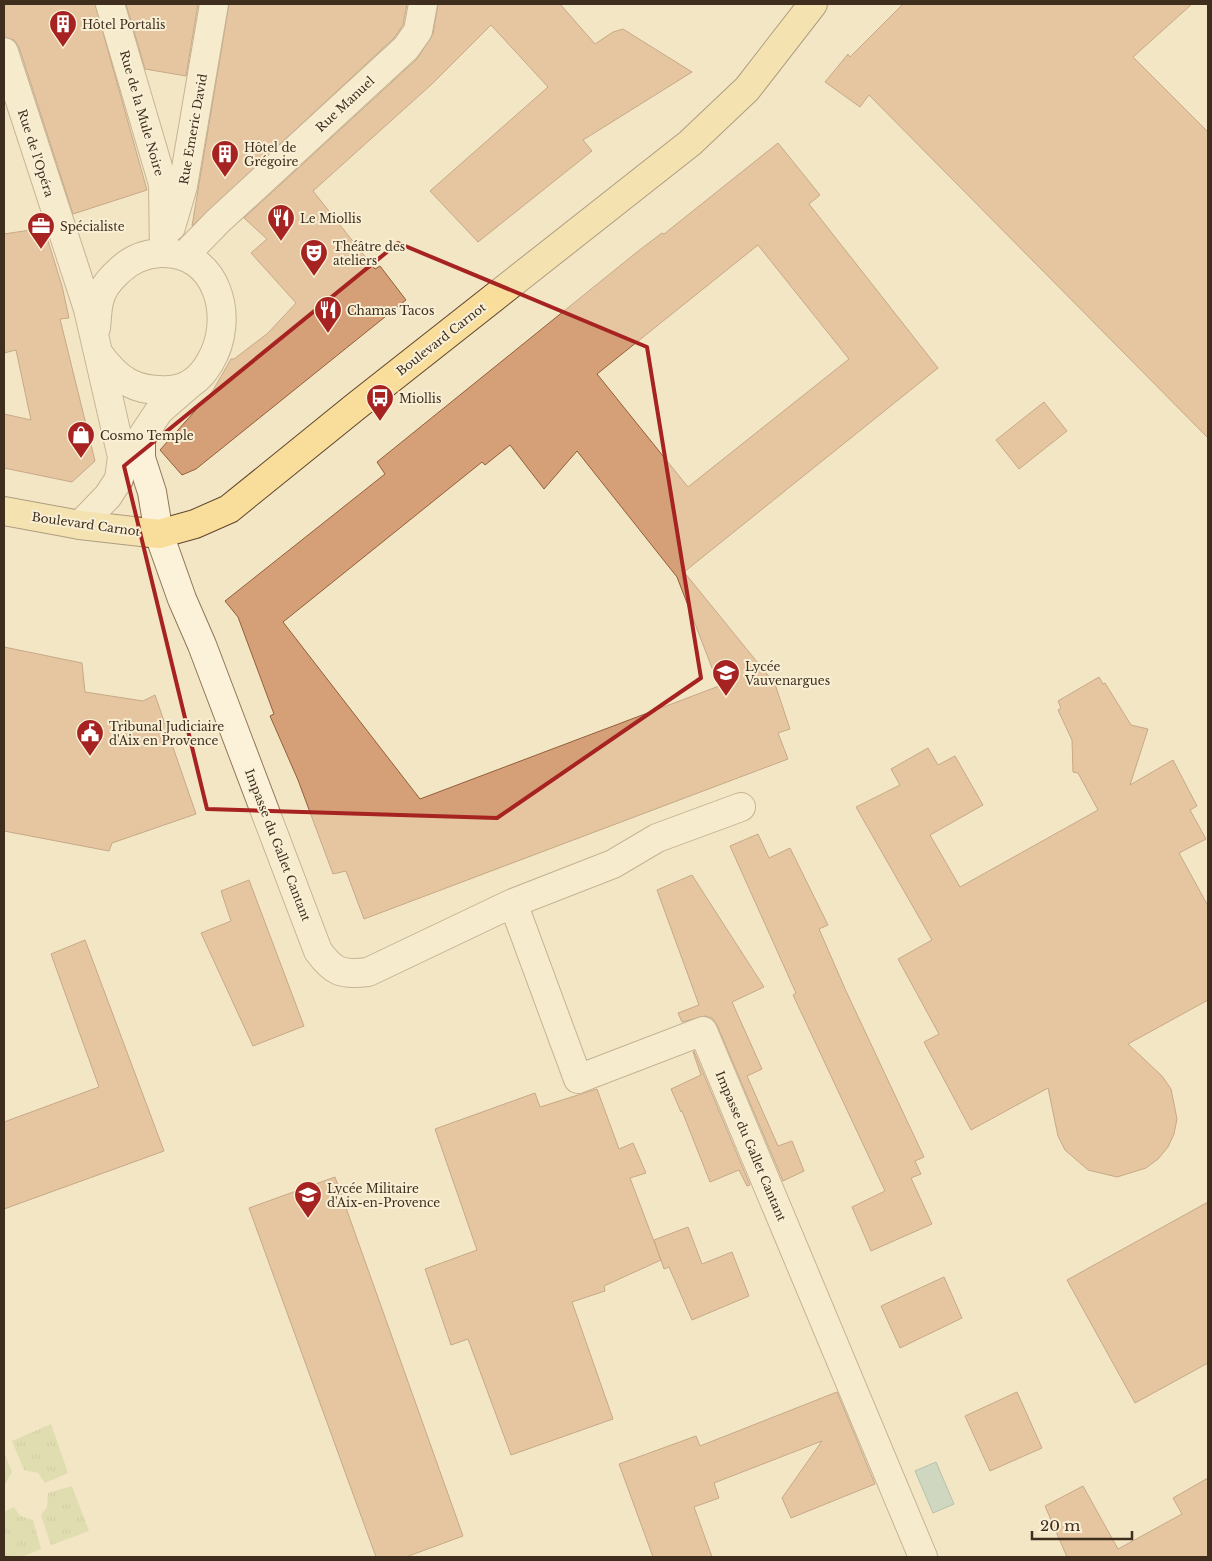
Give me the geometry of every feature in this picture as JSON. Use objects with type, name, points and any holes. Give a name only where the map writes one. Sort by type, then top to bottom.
[{"type":"main road","name":"Boulevard Carnot","points":[[4,511],[80,525],[159,534],[195,524],[229,509],[355,407],[690,143],[747,89],[813,4]]},
{"type":"street","name":"Rue de la Mule Noire","points":[[110,4],[163,184],[174,254]]},
{"type":"street","name":"Rue Emeric David","points":[[174,254],[183,186],[214,4]]},
{"type":"street","name":"Rue Manuel","points":[[174,254],[218,221],[406,48],[418,31],[422,4]]},
{"type":"street","name":"Rue de l'Opéra","points":[[4,52],[58,225],[79,281],[97,345],[122,457],[119,479],[108,496],[80,525]]},
{"type":"street","points":[[150,254],[174,254],[198,263],[209,274],[217,292],[222,312],[222,334],[215,354],[203,373],[190,384],[173,390],[150,391],[130,385],[112,371],[97,345],[99,300],[110,279],[127,263],[150,254]]},
{"type":"street","name":"Impasse du Gallet Cantant","points":[[190,384],[159,411],[141,438],[141,458],[152,492],[159,534],[182,599],[202,645],[318,951],[328,965],[345,974],[368,972],[513,903],[613,864],[658,838],[741,807]]},
{"type":"street","name":"Impasse du Gallet Cantant","points":[[513,903],[578,1079],[703,1031],[923,1557]]},
{"type":"highlighted area","points":[[398,243],[647,347],[701,678],[497,818],[207,809],[124,466]]},
{"type":"green space","points":[[51,1424],[68,1473],[45,1483],[38,1473],[24,1470],[12,1441]]},
{"type":"green space","points":[[4,1452],[12,1472],[5,1484],[4,1492]]},
{"type":"green space","points":[[72,1486],[89,1531],[51,1545],[41,1515],[47,1507],[48,1493]]},
{"type":"green space","points":[[14,1507],[20,1516],[33,1520],[41,1549],[22,1557],[4,1557],[4,1512]]},
{"type":"water","points":[[936,1462],[954,1504],[933,1513],[915,1471]]},
{"type":"building","points":[[4,4],[95,4],[147,190],[73,214],[19,47],[14,40],[4,37]]},
{"type":"building","points":[[126,4],[198,4],[186,76],[145,69]]},
{"type":"building","points":[[229,4],[407,4],[403,25],[394,38],[192,226]]},
{"type":"building","points":[[438,4],[560,4],[595,44],[613,32],[623,29],[692,72],[583,140],[592,151],[478,242],[430,191],[548,87],[491,25],[432,84],[313,191],[375,269],[380,266],[406,300],[196,469],[182,475],[160,450],[212,392],[231,359],[234,359],[268,333],[296,303],[251,253],[267,239],[244,218],[417,59],[433,34]]},
{"type":"building","points":[[903,4],[1192,4],[1133,57],[1208,132],[1208,438],[869,95],[860,107],[825,82],[848,54],[850,57]]},
{"type":"building","points":[[778,143],[820,195],[809,204],[938,368],[684,572],[775,684],[790,729],[778,733],[788,759],[364,919],[346,871],[333,874],[298,780],[270,716],[274,714],[238,617],[225,601],[385,474],[377,462],[637,252],[662,233],[664,234]],"holes":[[[758,245],[849,359],[688,487],[597,374]],[[510,445],[544,489],[577,451],[677,577],[719,686],[420,799],[283,622],[482,462],[485,465]]]},
{"type":"building","points":[[44,228],[62,286],[69,318],[60,319],[95,461],[72,482],[4,468],[4,414],[31,420],[16,350],[4,353],[4,234]]},
{"type":"building","points":[[1044,402],[1067,431],[1019,469],[996,440]]},
{"type":"building","name":"Tribunal Judiciaire d'Aix en Provence","points":[[4,647],[82,663],[85,692],[143,701],[155,695],[196,814],[112,843],[109,851],[4,831]]},
{"type":"building","points":[[1099,677],[1103,684],[1105,683],[1131,725],[1148,729],[1130,785],[1173,760],[1197,806],[1190,810],[1206,839],[1179,853],[1208,906],[1208,1000],[1128,1044],[1162,1076],[1171,1089],[1177,1119],[1174,1134],[1168,1147],[1158,1159],[1146,1168],[1117,1177],[1088,1170],[1065,1150],[1058,1136],[1048,1088],[971,1130],[924,1042],[939,1034],[898,959],[932,940],[856,807],[900,785],[891,769],[928,748],[938,765],[955,756],[983,805],[930,835],[960,887],[1098,810],[1078,773],[1073,772],[1072,740],[1058,710],[1061,708],[1058,701]]},
{"type":"building","points":[[758,834],[769,858],[790,848],[828,925],[819,929],[924,1157],[915,1161],[921,1174],[911,1178],[932,1224],[871,1251],[852,1207],[885,1191],[793,995],[796,993],[730,846]]},
{"type":"building","points":[[692,875],[764,987],[732,1002],[762,1069],[747,1076],[778,1146],[792,1141],[804,1171],[783,1181],[717,1025],[712,1018],[705,1016],[682,1022],[678,1013],[699,1005],[657,890]]},
{"type":"building","points":[[249,880],[304,1026],[253,1046],[201,933],[231,921],[221,891]]},
{"type":"building","points":[[85,940],[164,1151],[4,1209],[4,1122],[99,1087],[51,954]]},
{"type":"building","points":[[694,1051],[750,1185],[747,1186],[739,1170],[710,1182],[682,1111],[671,1089],[701,1075]]},
{"type":"building","points":[[597,1089],[619,1149],[633,1143],[646,1173],[630,1178],[661,1260],[604,1286],[605,1291],[572,1302],[613,1419],[511,1455],[468,1339],[451,1345],[425,1269],[477,1250],[435,1129],[535,1093],[540,1107]]},
{"type":"building","points":[[335,1177],[463,1536],[406,1557],[376,1557],[249,1208]]},
{"type":"building","points":[[1208,1202],[1208,1363],[1135,1403],[1067,1280]]},
{"type":"building","points":[[688,1227],[702,1264],[732,1252],[749,1296],[692,1320],[669,1267],[664,1269],[654,1240]]},
{"type":"building","points":[[944,1277],[962,1318],[900,1348],[881,1306]]},
{"type":"building","points":[[837,1392],[875,1484],[791,1518],[782,1498],[822,1441],[714,1483],[719,1498],[694,1507],[712,1557],[653,1557],[619,1464],[696,1436],[700,1446]]},
{"type":"building","points":[[1017,1392],[1042,1448],[990,1471],[965,1416]]},
{"type":"building","points":[[1208,1478],[1208,1557],[1067,1557],[1045,1506],[1083,1486],[1118,1549],[1182,1514],[1173,1498]]},
{"type":"place","name":"Hôtel Portalis","points":[[63,48]]},
{"type":"place","name":"Hôtel de Grégoire","points":[[225,178]]},
{"type":"place","name":"Le Miollis","points":[[281,242]]},
{"type":"place","name":"Spécialiste","points":[[41,250]]},
{"type":"place","name":"Théâtre des ateliers","points":[[314,277]]},
{"type":"place","name":"Chamas Tacos","points":[[328,334]]},
{"type":"place","name":"Miollis","points":[[380,422]]},
{"type":"place","name":"Cosmo Temple","points":[[81,459]]},
{"type":"place","name":"Lycée Vauvenargues","points":[[726,697]]},
{"type":"place","name":"Tribunal Judiciaire d'Aix en Provence","points":[[90,757]]},
{"type":"place","name":"Lycée Militaire d'Aix-en-Provence","points":[[308,1219]]}]
